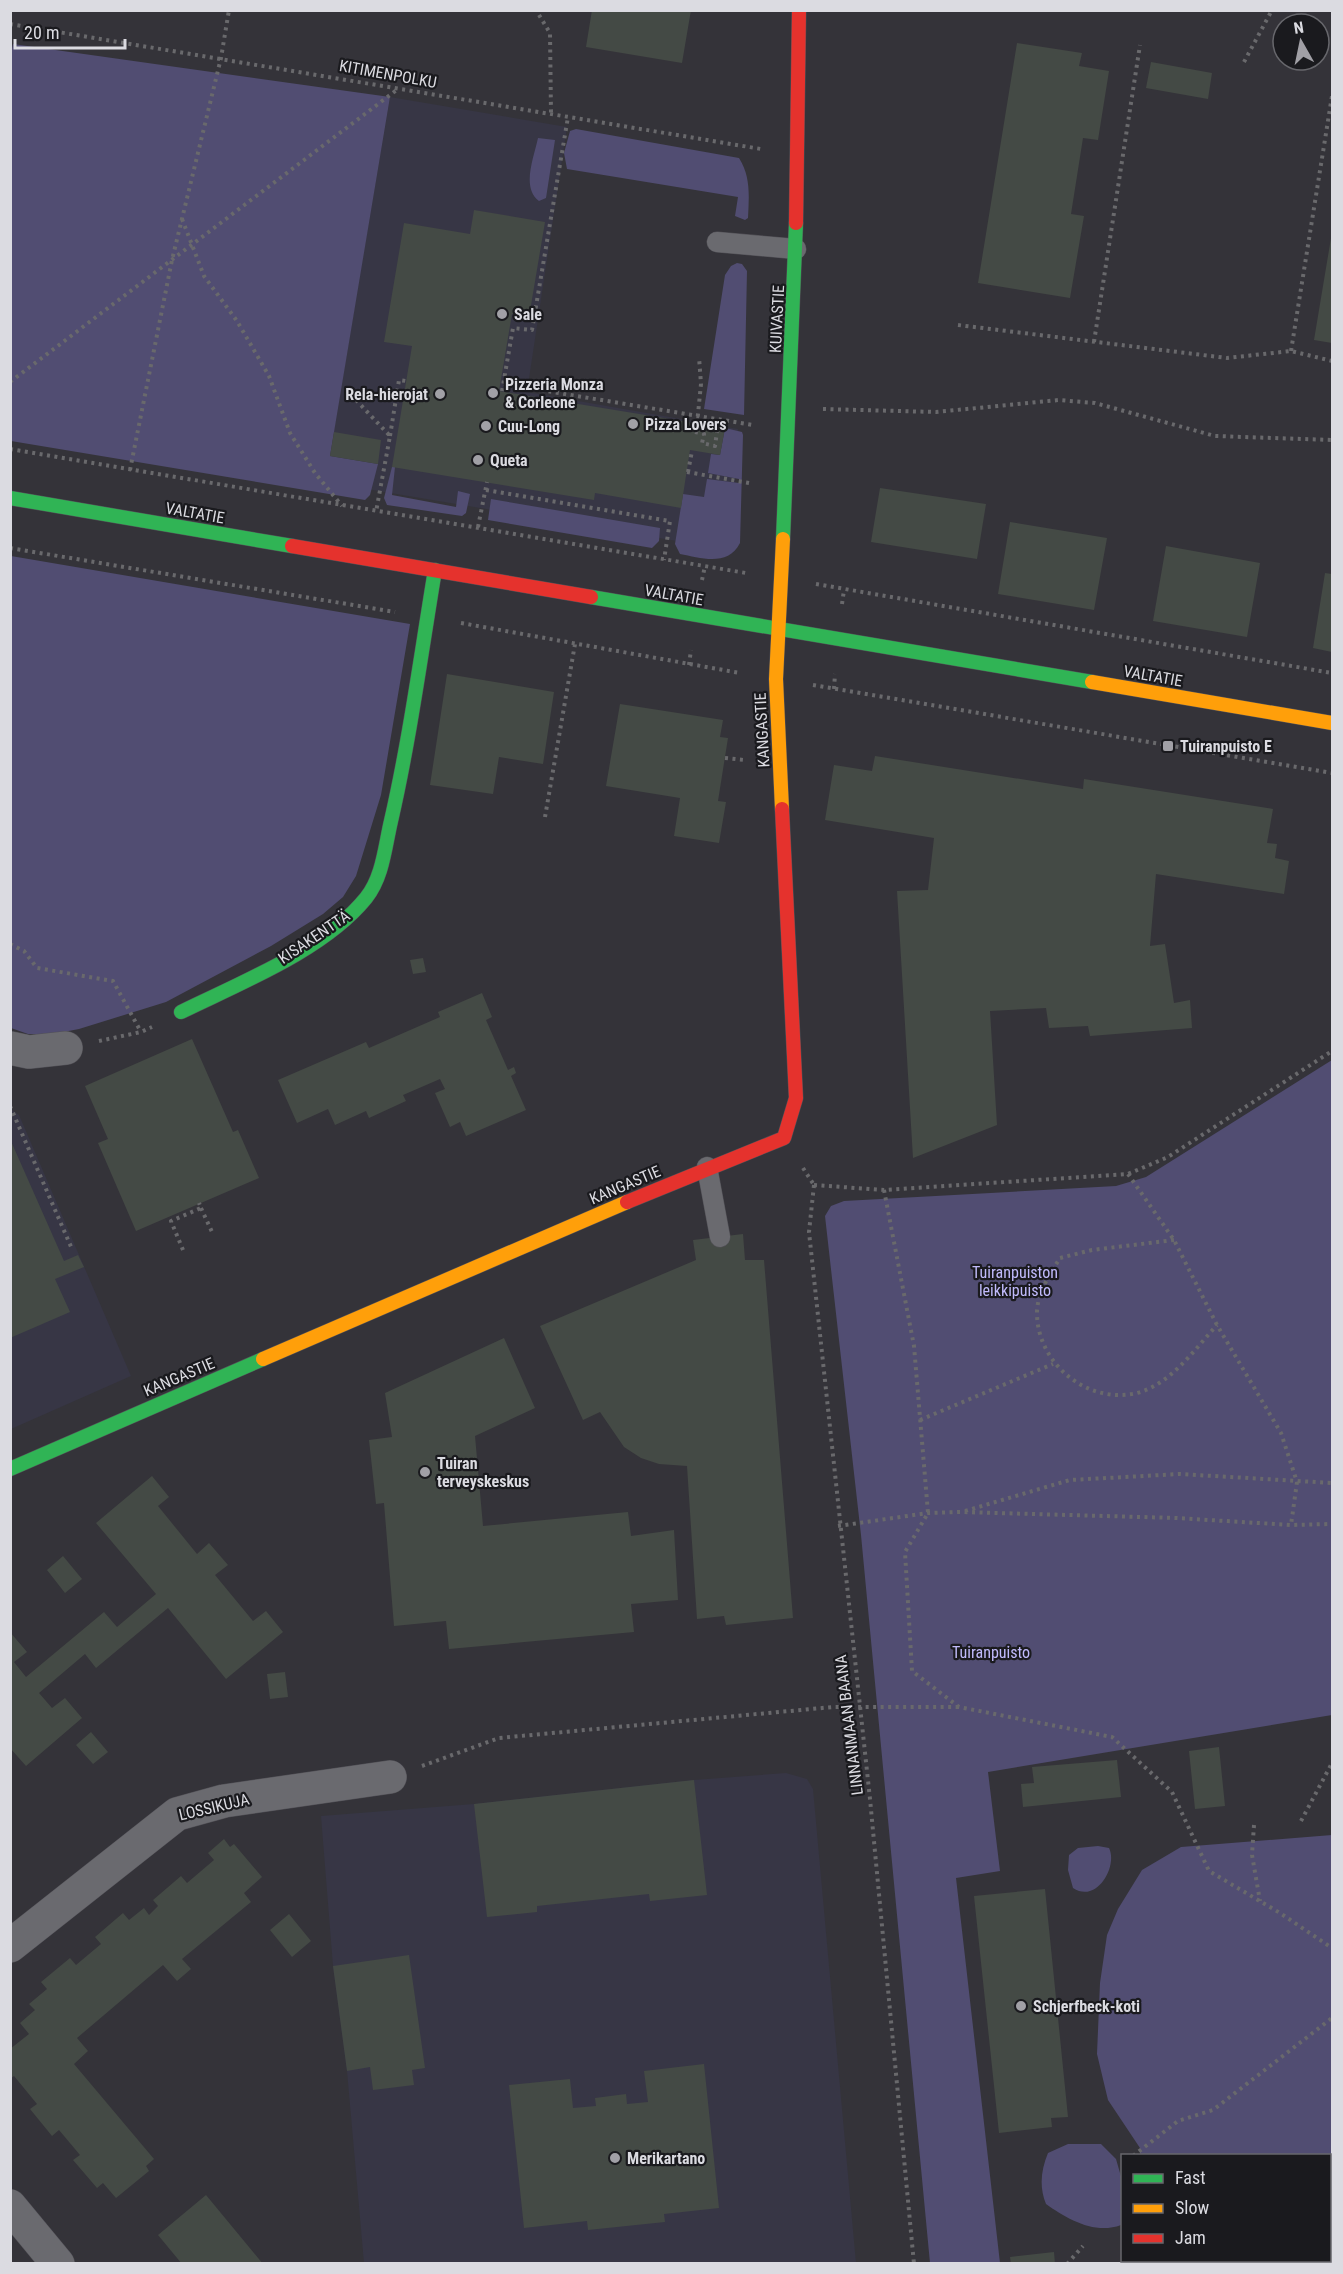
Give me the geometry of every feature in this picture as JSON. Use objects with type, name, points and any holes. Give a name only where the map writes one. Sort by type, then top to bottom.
[{"type":"street","name":"KUIVASTIE","points":[[779,628],[796,249],[795,156],[799,10]]},
{"type":"street","name":"VALTATIE","points":[[10,498],[1332,723]]},
{"type":"street","name":"KISAKENTTÄ","points":[[181,1012],[278,962],[322,935],[367,897],[377,876],[398,795],[435,570]]},
{"type":"street","name":"KANGASTIE","points":[[10,1469],[707,1167],[784,1138],[796,1098],[776,679],[779,628]]},
{"type":"street","points":[[10,1048],[37,1052],[66,1048]]},
{"type":"street","name":"LOSSIKUJA","points":[[10,1946],[177,1814],[224,1801],[390,1778]]},
{"type":"street","points":[[10,2206],[58,2264]]},
{"type":"lane","points":[[717,242],[796,249]]},
{"type":"lane","points":[[707,1167],[720,1237]]},
{"type":"path","points":[[130,470],[172,260],[221,58],[229,10]]},
{"type":"path","points":[[1244,62],[1272,10]]},
{"type":"path","points":[[539,15],[550,33],[551,114]]},
{"type":"path","name":"KITIMENPOLKU","points":[[10,24],[761,149]]},
{"type":"path","points":[[1094,342],[1140,45]]},
{"type":"path","points":[[10,382],[399,88]]},
{"type":"path","points":[[1291,351],[1332,96]]},
{"type":"path","points":[[502,392],[513,328],[532,330],[567,117]]},
{"type":"path","points":[[182,218],[204,276],[237,321],[269,376],[290,433],[315,473],[342,506]]},
{"type":"path","points":[[958,325],[1227,358],[1291,351],[1332,361]]},
{"type":"path","points":[[697,424],[701,384],[699,357]]},
{"type":"path","points":[[376,512],[399,380],[406,381]]},
{"type":"path","points":[[504,384],[753,426]]},
{"type":"path","points":[[356,400],[390,436]]},
{"type":"path","points":[[821,409],[936,412],[1059,400],[1095,403],[1215,436],[1332,440]]},
{"type":"path","points":[[695,432],[704,434],[702,444],[715,446],[717,432]]},
{"type":"path","points":[[10,449],[664,560],[782,576],[844,590],[1332,673]]},
{"type":"path","points":[[692,451],[687,472],[750,483]]},
{"type":"path","points":[[478,527],[487,482]]},
{"type":"path","points":[[486,489],[670,521],[664,560]]},
{"type":"path","points":[[10,548],[427,617],[776,679],[1332,773]]},
{"type":"path","points":[[545,817],[575,644]]},
{"type":"path","points":[[725,758],[748,761]]},
{"type":"path","points":[[10,944],[24,951],[37,968],[113,981],[141,1032]]},
{"type":"path","points":[[66,1048],[141,1032],[181,1012]]},
{"type":"path","points":[[959,1707],[912,1671],[905,1552],[928,1513],[914,1346],[884,1190],[1128,1174],[1168,1157],[1332,1052]]},
{"type":"path","points":[[10,1106],[72,1249]]},
{"type":"path","points":[[1128,1174],[1174,1240],[1216,1325],[1281,1433],[1297,1482],[1291,1525]]},
{"type":"path","name":"LINNANMAAN BAANA","points":[[884,1190],[814,1185],[809,1232],[838,1526],[859,1705],[914,2264]]},
{"type":"path","points":[[183,1250],[171,1221],[200,1206],[212,1232]]},
{"type":"path","points":[[1174,1240],[1092,1250],[1060,1258],[1045,1282],[1036,1310],[1039,1334],[1053,1364],[1066,1376],[1088,1388],[1117,1395],[1138,1393],[1164,1381],[1216,1325]]},
{"type":"path","points":[[920,1420],[1053,1364]]},
{"type":"path","points":[[961,1512],[1070,1480],[1180,1474],[1332,1483]]},
{"type":"path","points":[[838,1526],[928,1513],[961,1512],[1176,1518],[1291,1525],[1332,1524]]},
{"type":"path","points":[[390,1778],[499,1738],[859,1705],[959,1707],[1112,1737],[1172,1792],[1209,1871],[1332,1948]]},
{"type":"path","points":[[1301,1821],[1332,1763]]},
{"type":"path","points":[[1254,1825],[1252,1855],[1260,1902]]},
{"type":"path","points":[[1136,2154],[1178,2121],[1214,2110],[1332,2018]]},
{"type":"path","points":[[1067,2264],[1083,2246]]},
{"type":"shaded area","points":[[390,97],[567,127],[527,392],[738,429],[731,550],[325,482]]},
{"type":"shaded area","points":[[10,1108],[19,1115],[131,1376],[11,1429]]},
{"type":"shaded area","points":[[786,1773],[807,1779],[813,1789],[856,2263],[364,2263],[347,2071],[333,1966],[321,1816],[474,1804],[694,1780]]},
{"type":"green space","points":[[13,44],[390,97],[330,456],[378,464],[370,495],[365,500],[11,441],[10,58]]},
{"type":"green space","points":[[576,129],[739,158],[746,172],[749,194],[748,218],[745,220],[735,216],[738,197],[567,169],[564,153],[570,131]]},
{"type":"green space","points":[[538,138],[555,140],[546,198],[539,201],[531,188],[530,180]]},
{"type":"green space","points":[[737,263],[742,264],[747,271],[744,415],[704,409],[725,275],[731,266]]},
{"type":"green space","points":[[725,428],[742,432],[743,435],[740,543],[735,551],[721,558],[705,559],[680,554],[675,544],[683,494],[704,497],[707,479],[739,483],[739,479],[708,473],[711,454],[720,455]]},
{"type":"green space","points":[[392,467],[395,467],[392,495],[456,507],[458,491],[470,494],[466,513],[462,516],[387,505],[384,498]]},
{"type":"green space","points":[[491,499],[660,528],[659,541],[652,548],[488,520]]},
{"type":"green space","points":[[11,556],[410,624],[381,795],[356,876],[343,897],[323,914],[271,946],[166,1002],[79,1029],[53,1034],[28,1034],[11,1028]]},
{"type":"green space","points":[[1332,1060],[1332,1715],[988,1772],[1000,1871],[956,1878],[1000,2263],[930,2263],[861,1535],[825,1216],[831,1206],[844,1201],[1116,1186],[1146,1177]]},
{"type":"green space","points":[[1332,1835],[1332,2263],[1145,2263],[1331,2262],[1331,2154],[1140,2154],[1140,2148],[1108,2100],[1097,2054],[1100,1983],[1107,1935],[1118,1909],[1142,1870],[1181,1847]]},
{"type":"green space","points":[[1098,1846],[1109,1848],[1111,1864],[1108,1873],[1097,1887],[1090,1891],[1082,1892],[1073,1888],[1068,1870],[1069,1855],[1078,1848]]},
{"type":"green space","points":[[1068,2144],[1101,2144],[1116,2159],[1121,2176],[1121,2225],[1111,2228],[1091,2227],[1072,2220],[1046,2204],[1042,2172],[1048,2153]]},
{"type":"building","points":[[592,10],[691,10],[682,63],[586,47]]},
{"type":"building","points":[[1017,43],[1082,53],[1079,66],[1109,71],[1098,140],[1083,138],[1071,214],[1084,216],[1070,298],[978,283]]},
{"type":"building","points":[[1151,62],[1212,73],[1208,99],[1146,88]]},
{"type":"building","points":[[474,210],[545,222],[529,317],[512,314],[499,391],[725,428],[720,455],[690,450],[681,508],[595,493],[594,500],[392,467],[412,346],[384,342],[404,223],[470,234]]},
{"type":"building","points":[[1332,238],[1332,343],[1314,340]]},
{"type":"building","points":[[334,432],[381,440],[378,464],[330,456]]},
{"type":"building","points":[[880,488],[986,504],[977,559],[871,542]]},
{"type":"building","points":[[1010,522],[1107,538],[1094,610],[998,594]]},
{"type":"building","points":[[1166,546],[1260,563],[1247,637],[1153,621]]},
{"type":"building","points":[[1325,573],[1332,574],[1332,652],[1313,648]]},
{"type":"building","points":[[447,674],[554,692],[543,764],[499,757],[493,794],[430,785]]},
{"type":"building","points":[[620,704],[723,720],[720,737],[728,738],[718,801],[726,802],[719,843],[674,836],[680,798],[606,786]]},
{"type":"building","points":[[875,756],[1083,789],[1084,779],[1273,809],[1267,843],[1277,844],[1275,858],[1289,861],[1284,894],[1156,874],[1150,946],[1165,944],[1174,1003],[1190,1000],[1192,1028],[1090,1036],[1088,1026],[1049,1028],[1046,1008],[990,1011],[997,1125],[913,1158],[897,891],[928,890],[934,838],[825,820],[834,765],[872,771]]},
{"type":"building","points":[[423,958],[426,972],[413,974],[410,960]]},
{"type":"building","points":[[482,993],[492,1017],[486,1020],[508,1070],[514,1067],[516,1073],[511,1076],[526,1110],[466,1136],[460,1122],[450,1127],[435,1093],[445,1089],[440,1079],[403,1095],[406,1101],[369,1118],[366,1111],[335,1125],[328,1109],[297,1123],[278,1080],[366,1042],[369,1048],[440,1017],[438,1012]]},
{"type":"building","points":[[192,1039],[233,1132],[238,1130],[259,1178],[136,1231],[98,1143],[108,1139],[85,1086]]},
{"type":"building","points":[[10,1139],[64,1261],[78,1255],[84,1267],[55,1279],[70,1312],[10,1338]]},
{"type":"building","points":[[743,1234],[745,1260],[764,1260],[793,1618],[726,1625],[724,1616],[697,1619],[687,1466],[659,1464],[641,1458],[624,1447],[600,1412],[583,1420],[540,1326],[696,1260],[693,1240]]},
{"type":"building","name":"Tuiran terveyskeskus","points":[[504,1338],[535,1408],[475,1436],[483,1526],[628,1512],[631,1536],[674,1530],[678,1600],[631,1604],[634,1632],[449,1649],[446,1621],[394,1626],[384,1503],[376,1504],[369,1440],[392,1437],[385,1393]]},
{"type":"building","points":[[152,1476],[169,1497],[158,1506],[197,1554],[209,1543],[228,1565],[215,1575],[253,1621],[266,1611],[283,1632],[226,1679],[168,1608],[96,1668],[85,1654],[39,1693],[52,1708],[65,1698],[82,1718],[26,1766],[10,1748],[10,1632],[27,1652],[14,1662],[26,1677],[104,1612],[117,1627],[156,1594],[96,1523]]},
{"type":"building","points":[[63,1556],[82,1579],[65,1593],[47,1570]]},
{"type":"building","points":[[285,1672],[288,1697],[270,1699],[267,1674]]},
{"type":"building","points":[[91,1732],[108,1752],[93,1764],[76,1745]]},
{"type":"building","points":[[1219,1747],[1225,1806],[1195,1809],[1189,1751]]},
{"type":"building","points":[[1117,1760],[1121,1797],[1023,1807],[1021,1784],[1034,1783],[1032,1767]]},
{"type":"building","points":[[694,1780],[707,1895],[650,1901],[649,1894],[537,1906],[537,1912],[487,1917],[474,1804]]},
{"type":"building","points":[[224,1839],[230,1847],[234,1844],[262,1877],[244,1893],[251,1902],[182,1959],[191,1969],[177,1981],[163,1965],[77,2038],[88,2051],[74,2064],[154,2159],[146,2166],[149,2171],[116,2198],[103,2183],[97,2188],[73,2160],[80,2155],[59,2130],[52,2136],[30,2109],[37,2104],[14,2076],[10,2079],[10,2049],[29,2034],[20,2023],[35,2010],[29,2004],[47,1989],[41,1982],[70,1958],[76,1965],[101,1944],[95,1937],[123,1913],[129,1920],[144,1908],[149,1915],[158,1906],[153,1900],[181,1876],[187,1883],[214,1860],[208,1853]]},
{"type":"building","name":"Schjerfbeck-koti","points":[[1045,1889],[1068,2117],[1051,2118],[1052,2127],[999,2133],[974,1896]]},
{"type":"building","points":[[289,1914],[311,1941],[292,1957],[270,1930]]},
{"type":"building","points":[[409,1955],[425,2068],[412,2070],[414,2085],[373,2090],[370,2067],[347,2071],[333,1966]]},
{"type":"building","name":"Merikartano","points":[[704,2064],[719,2208],[664,2214],[665,2222],[588,2230],[587,2221],[524,2228],[509,2085],[570,2079],[573,2108],[596,2106],[595,2098],[626,2094],[627,2104],[648,2102],[644,2071]]},
{"type":"building","points":[[206,2195],[263,2264],[182,2264],[158,2235]]},
{"type":"building","points":[[1054,2252],[1055,2264],[1011,2264],[1010,2257]]},
{"type":"traffic: fast","points":[[783,539],[796,223]]},
{"type":"traffic: fast","points":[[10,498],[292,546]]},
{"type":"traffic: fast","points":[[181,1012],[280,964],[305,949],[348,917],[372,890],[383,861],[398,790],[435,570]]},
{"type":"traffic: fast","points":[[591,597],[1092,682]]},
{"type":"traffic: fast","points":[[10,1469],[263,1359]]},
{"type":"traffic: slow","points":[[782,809],[776,679],[783,539]]},
{"type":"traffic: slow","points":[[1092,682],[1332,723]]},
{"type":"traffic: slow","points":[[263,1359],[627,1202]]},
{"type":"traffic: jam","points":[[796,223],[799,10]]},
{"type":"traffic: jam","points":[[292,546],[591,597]]},
{"type":"traffic: jam","points":[[627,1202],[784,1138],[796,1098],[782,809]]},
{"type":"place","name":"Sale","points":[[502,314]]},
{"type":"place","name":"Pizzeria Monza & Corleone","points":[[493,393]]},
{"type":"place","name":"Rela-hierojat","points":[[440,394]]},
{"type":"place","name":"Pizza Lovers","points":[[633,424]]},
{"type":"place","name":"Cuu-Long","points":[[486,426]]},
{"type":"place","name":"Queta","points":[[478,460]]},
{"type":"place","name":"Tuiranpuisto E","points":[[1168,746]]},
{"type":"place","name":"Tuiran terveyskeskus","points":[[425,1472]]},
{"type":"place","name":"Schjerfbeck-koti","points":[[1021,2006]]},
{"type":"place","name":"Merikartano","points":[[615,2158]]},
{"type":"park label","name":"Tuiranpuiston leikkipuisto","points":[[1015,1281]]},
{"type":"park label","name":"Tuiranpuisto","points":[[991,1652]]}]
